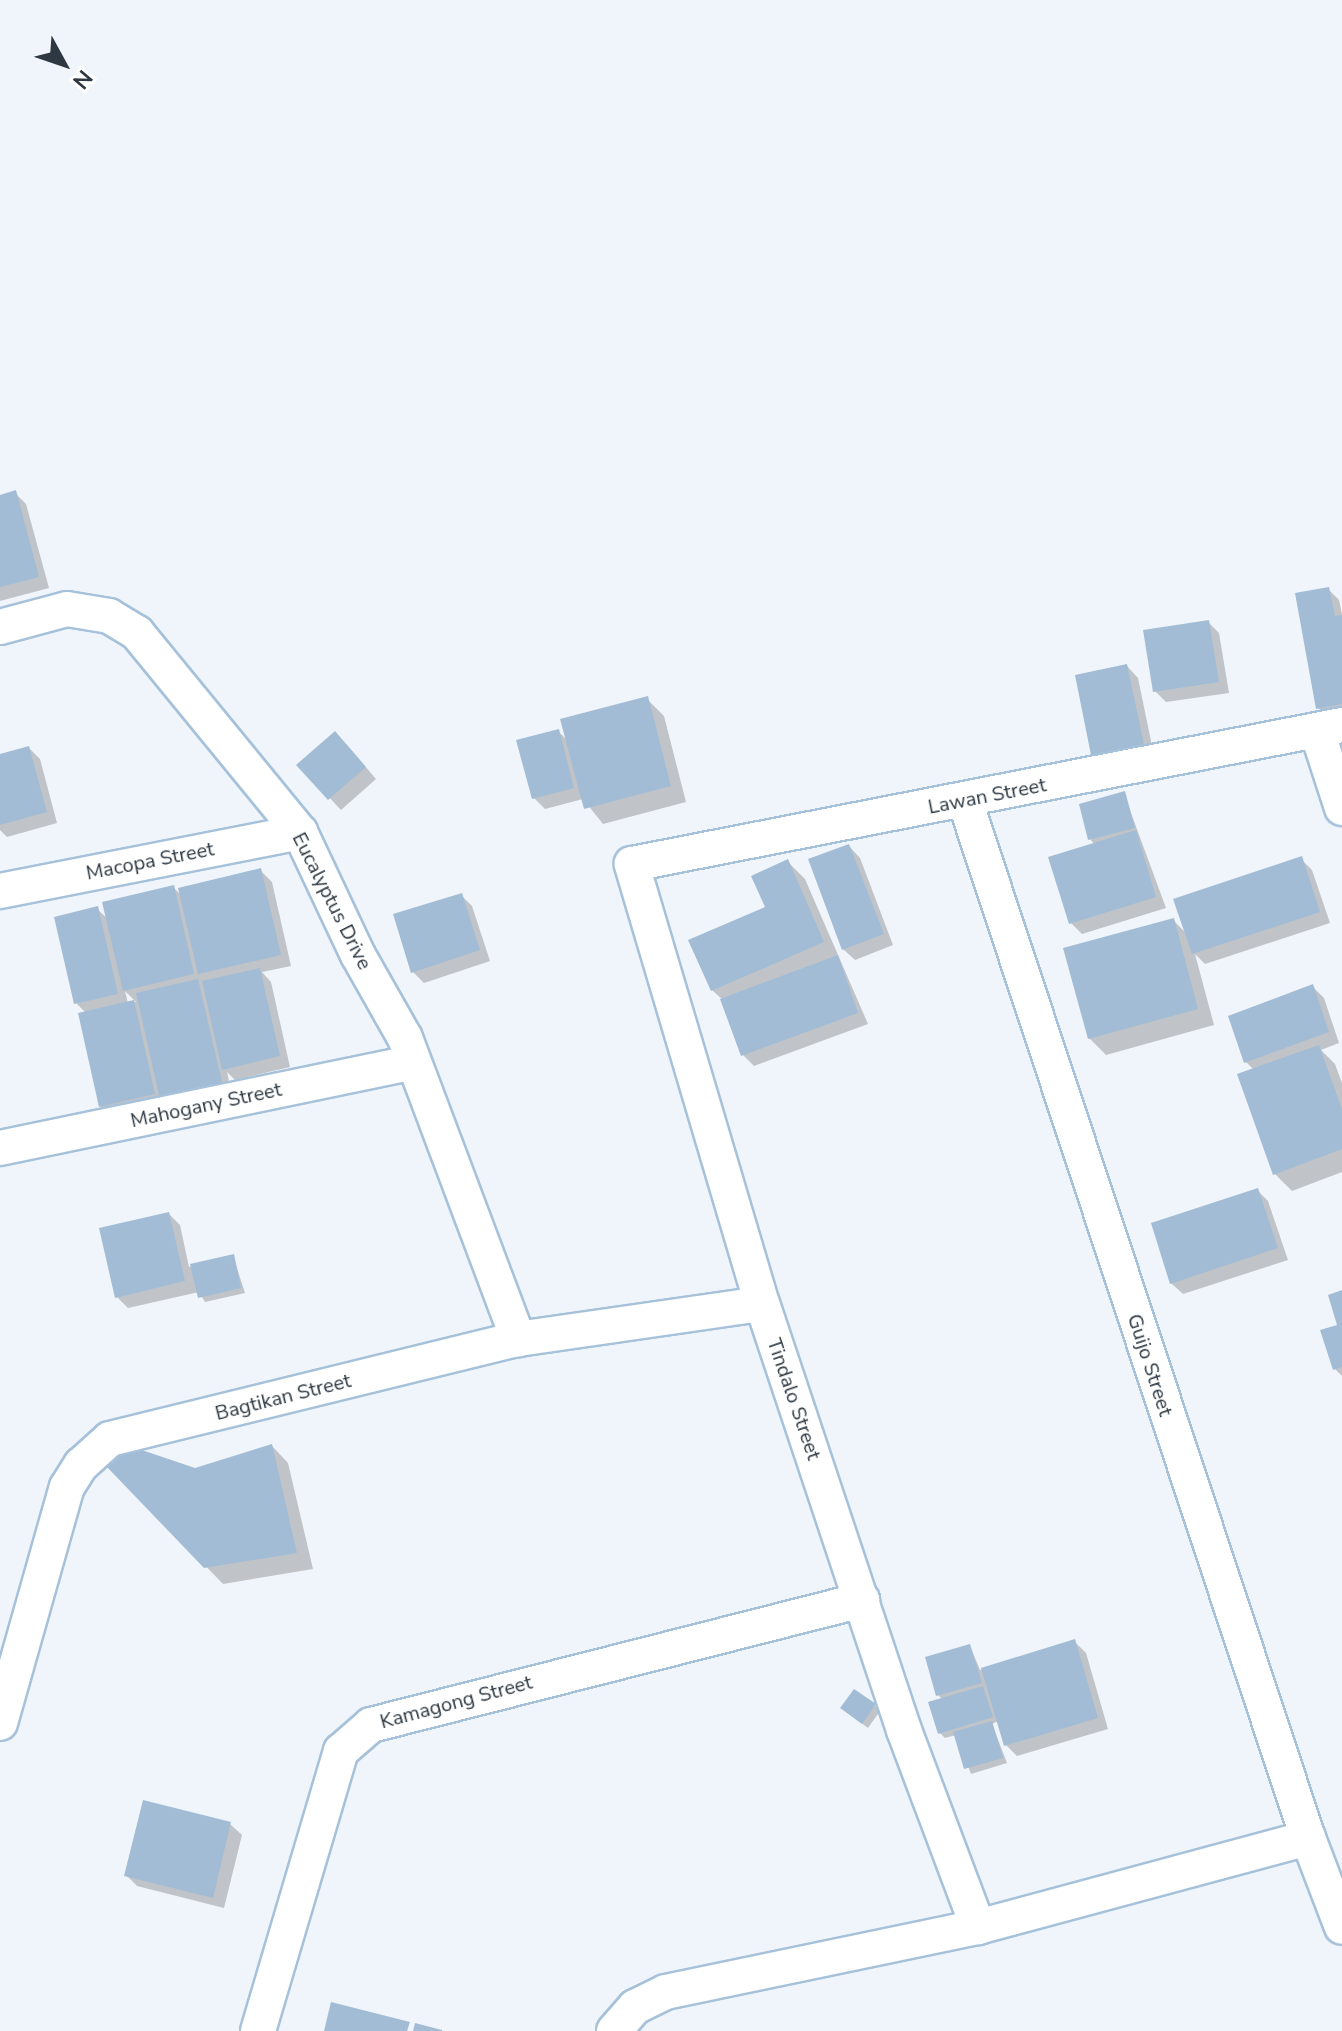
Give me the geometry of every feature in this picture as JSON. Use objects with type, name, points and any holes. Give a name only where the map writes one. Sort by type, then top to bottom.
[{"type":"street","name":"Eucalyptus Drive","points":[[0,627],[67,609],[109,616],[137,633],[300,832],[412,1063],[518,1339]]},
{"type":"street","name":"Lawan Street","points":[[632,864],[1330,728]]},
{"type":"street","points":[[1330,728],[1342,808]]},
{"type":"street","name":"Guijo Street","points":[[965,801],[1308,1838],[1342,1927]]},
{"type":"street","name":"Macopa Street","points":[[0,891],[300,832]]},
{"type":"street","name":"Tindalo Street","points":[[632,864],[762,1304],[862,1600],[978,1927]]},
{"type":"street","name":"Mahogany Street","points":[[0,1148],[412,1063]]},
{"type":"street","name":"Bagtikan Street","points":[[0,1723],[67,1487],[81,1465],[110,1439],[518,1339],[762,1304]]},
{"type":"street","name":"Kamagong Street","points":[[258,2031],[341,1751],[371,1725],[862,1600]]},
{"type":"street","points":[[614,2031],[635,2007],[666,1992],[978,1927],[1308,1838]]},
{"type":"building","points":[[16,490],[39,577],[0,587],[0,495]]},
{"type":"building","points":[[1329,587],[1335,616],[1342,615],[1342,704],[1316,709],[1295,593]]},
{"type":"building","points":[[1209,620],[1219,682],[1153,692],[1143,630]]},
{"type":"building","points":[[1127,664],[1147,759],[1094,770],[1075,675]]},
{"type":"building","points":[[648,696],[671,786],[584,809],[560,719]]},
{"type":"building","points":[[559,729],[574,788],[532,799],[516,740]]},
{"type":"building","points":[[335,731],[366,767],[328,800],[296,765]]},
{"type":"building","points":[[29,746],[47,812],[0,825],[0,754]]},
{"type":"building","points":[[1125,791],[1135,828],[1088,840],[1079,804]]},
{"type":"building","points":[[1136,830],[1156,897],[1069,924],[1048,857]]},
{"type":"building","points":[[849,844],[884,934],[842,950],[808,859]]},
{"type":"building","points":[[1302,856],[1320,912],[1192,954],[1173,899]]},
{"type":"building","points":[[788,859],[824,942],[711,991],[688,940],[765,907],[751,876]]},
{"type":"building","points":[[261,868],[281,955],[198,974],[178,888]]},
{"type":"building","points":[[174,885],[194,974],[123,991],[102,902]]},
{"type":"building","points":[[462,893],[480,950],[411,973],[393,914]]},
{"type":"building","points":[[98,906],[118,994],[74,1004],[54,917]]},
{"type":"building","points":[[1174,918],[1198,1009],[1088,1039],[1063,948]]},
{"type":"building","points":[[838,955],[858,1013],[741,1056],[720,999]]},
{"type":"building","points":[[260,968],[280,1056],[222,1070],[202,981]]},
{"type":"building","points":[[198,979],[224,1090],[161,1104],[136,993]]},
{"type":"building","points":[[1313,984],[1329,1032],[1244,1063],[1228,1016]]},
{"type":"building","points":[[134,1000],[155,1094],[99,1107],[78,1013]]},
{"type":"building","points":[[1319,1045],[1342,1109],[1342,1149],[1273,1175],[1237,1074]]},
{"type":"building","points":[[1258,1188],[1278,1248],[1170,1284],[1151,1223]]},
{"type":"building","points":[[169,1212],[185,1281],[115,1298],[99,1228]]},
{"type":"building","points":[[234,1254],[241,1288],[198,1298],[190,1264]]},
{"type":"building","points":[[1342,1290],[1342,1367],[1333,1370],[1320,1330],[1337,1325],[1328,1295]]},
{"type":"building","points":[[272,1444],[297,1553],[204,1568],[107,1467],[127,1445],[195,1468]]},
{"type":"building","points":[[1075,1639],[1098,1718],[1004,1746],[981,1668]]},
{"type":"building","points":[[970,1644],[982,1683],[936,1696],[925,1657]]},
{"type":"building","points":[[983,1686],[993,1717],[938,1734],[928,1702]]},
{"type":"building","points":[[854,1689],[876,1704],[862,1724],[840,1708]]},
{"type":"building","points":[[992,1721],[1003,1758],[964,1769],[953,1732]]},
{"type":"building","points":[[143,1800],[231,1822],[213,1898],[124,1876]]},
{"type":"building","points":[[331,2002],[410,2022],[407,2031],[324,2031]]},
{"type":"building","points":[[415,2023],[442,2030],[442,2031],[413,2031]]}]
